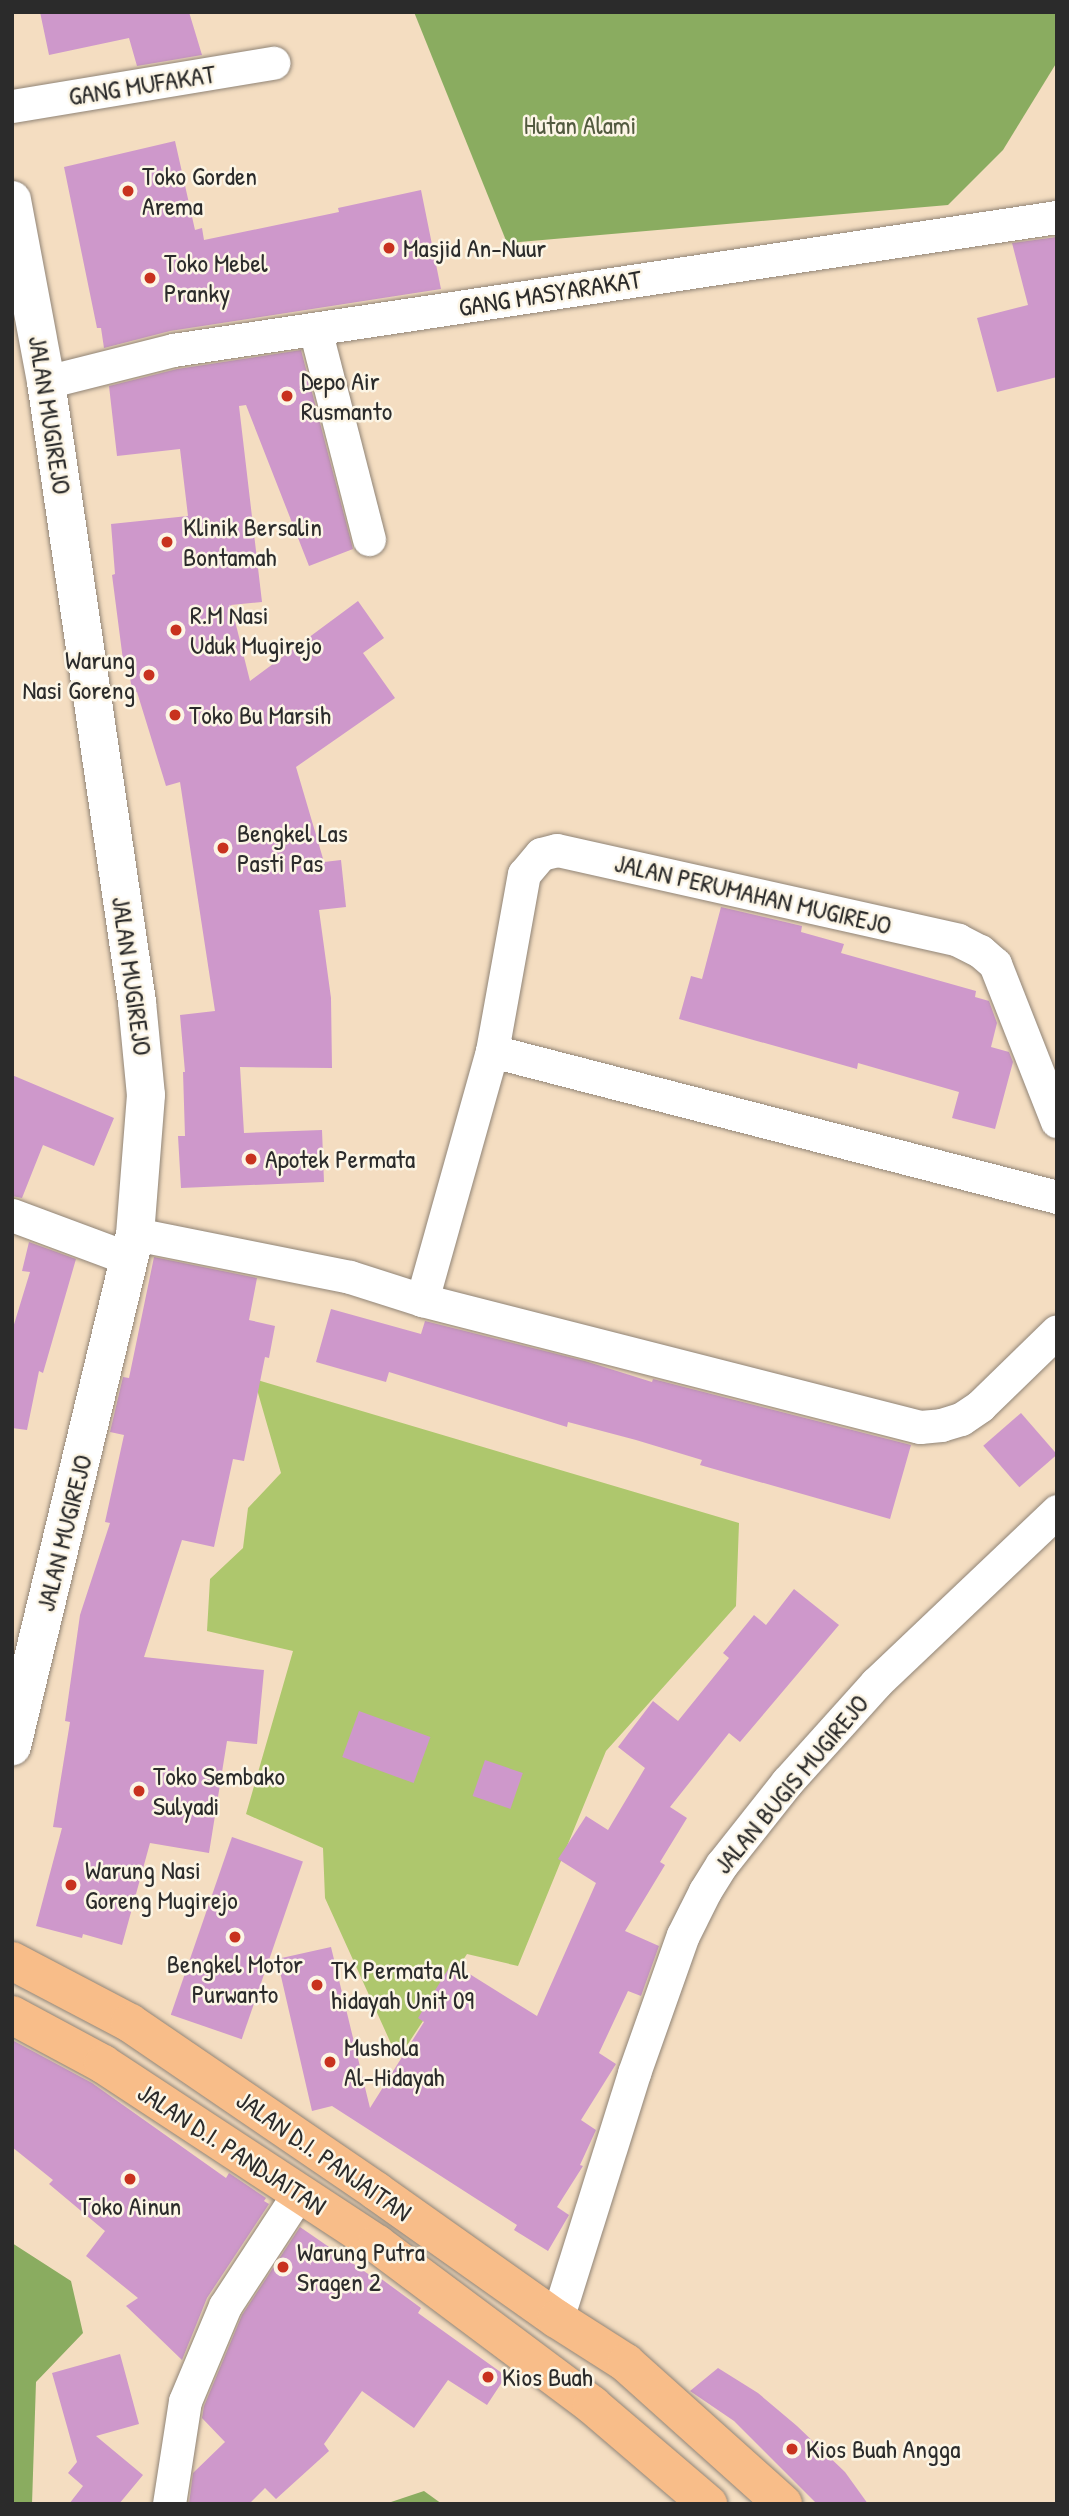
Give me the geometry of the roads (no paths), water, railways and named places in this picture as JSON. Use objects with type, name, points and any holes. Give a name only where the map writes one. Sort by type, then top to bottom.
[{"type":"highway","name":"JALAN D.I. PANJAITAN","points":[[12,1961],[130,2023],[376,2190],[557,2319],[626,2363],[783,2504]]},
{"type":"highway","name":"JALAN D.I. PANDJAITAN","points":[[12,2015],[103,2064],[377,2244],[592,2404],[708,2504]]},
{"type":"street","name":"GANG MUFAKAT","points":[[12,106],[273,64]]},
{"type":"street","name":"JALAN MUGIREJO","points":[[12,1746],[132,1247],[146,1095],[144,1065],[46,382],[13,205]]},
{"type":"street","name":"GANG MASYARAKAT","points":[[46,382],[173,350],[1057,218]]},
{"type":"street","points":[[316,329],[369,539]]},
{"type":"street","name":"JALAN PERUMAHAN MUGIREJO","points":[[422,1300],[492,1051],[524,874],[541,855],[557,850],[958,940],[980,951],[995,964],[1057,1121]]},
{"type":"street","points":[[492,1051],[1057,1197]]},
{"type":"street","points":[[12,1214],[132,1247],[349,1277],[422,1300],[920,1427],[961,1419],[980,1406],[1057,1331]]},
{"type":"street","name":"JALAN BUGIS MUGIREJO","points":[[557,2319],[638,2061],[683,1935],[710,1882],[786,1782],[876,1683],[1057,1511]]},
{"type":"street","points":[[169,2504],[185,2401],[225,2306],[299,2193]]},
{"type":"place","name":"Toko Gorden Arema","points":[[128,191]]},
{"type":"place","name":"Masjid An-Nuur","points":[[389,248]]},
{"type":"place","name":"Toko Mebel Pranky","points":[[150,278]]},
{"type":"place","name":"Depo Air Rusmanto","points":[[287,396]]},
{"type":"place","name":"Klinik Bersalin Bontamah","points":[[167,542]]},
{"type":"place","name":"R.M Nasi Uduk Mugirejo","points":[[176,630]]},
{"type":"place","name":"Warung Nasi Goreng","points":[[149,675]]},
{"type":"place","name":"Toko Bu Marsih","points":[[175,715]]},
{"type":"place","name":"Bengkel Las Pasti Pas","points":[[223,848]]},
{"type":"place","name":"Apotek Permata","points":[[251,1159]]},
{"type":"place","name":"Toko Sembako Sulyadi","points":[[139,1791]]},
{"type":"place","name":"Warung Nasi Goreng Mugirejo","points":[[71,1885]]},
{"type":"place","name":"Bengkel Motor Purwanto","points":[[235,1937]]},
{"type":"place","name":"TK Permata Al hidayah Unit 09","points":[[317,1985]]},
{"type":"place","name":"Mushola Al-Hidayah","points":[[330,2062]]},
{"type":"place","name":"Toko Ainun","points":[[130,2179]]},
{"type":"place","name":"Warung Putra Sragen 2","points":[[283,2267]]},
{"type":"place","name":"Kios Buah","points":[[488,2377]]},
{"type":"place","name":"Kios Buah Angga","points":[[792,2449]]},
{"type":"park label","name":"Hutan Alami","points":[[580,125]]}]
